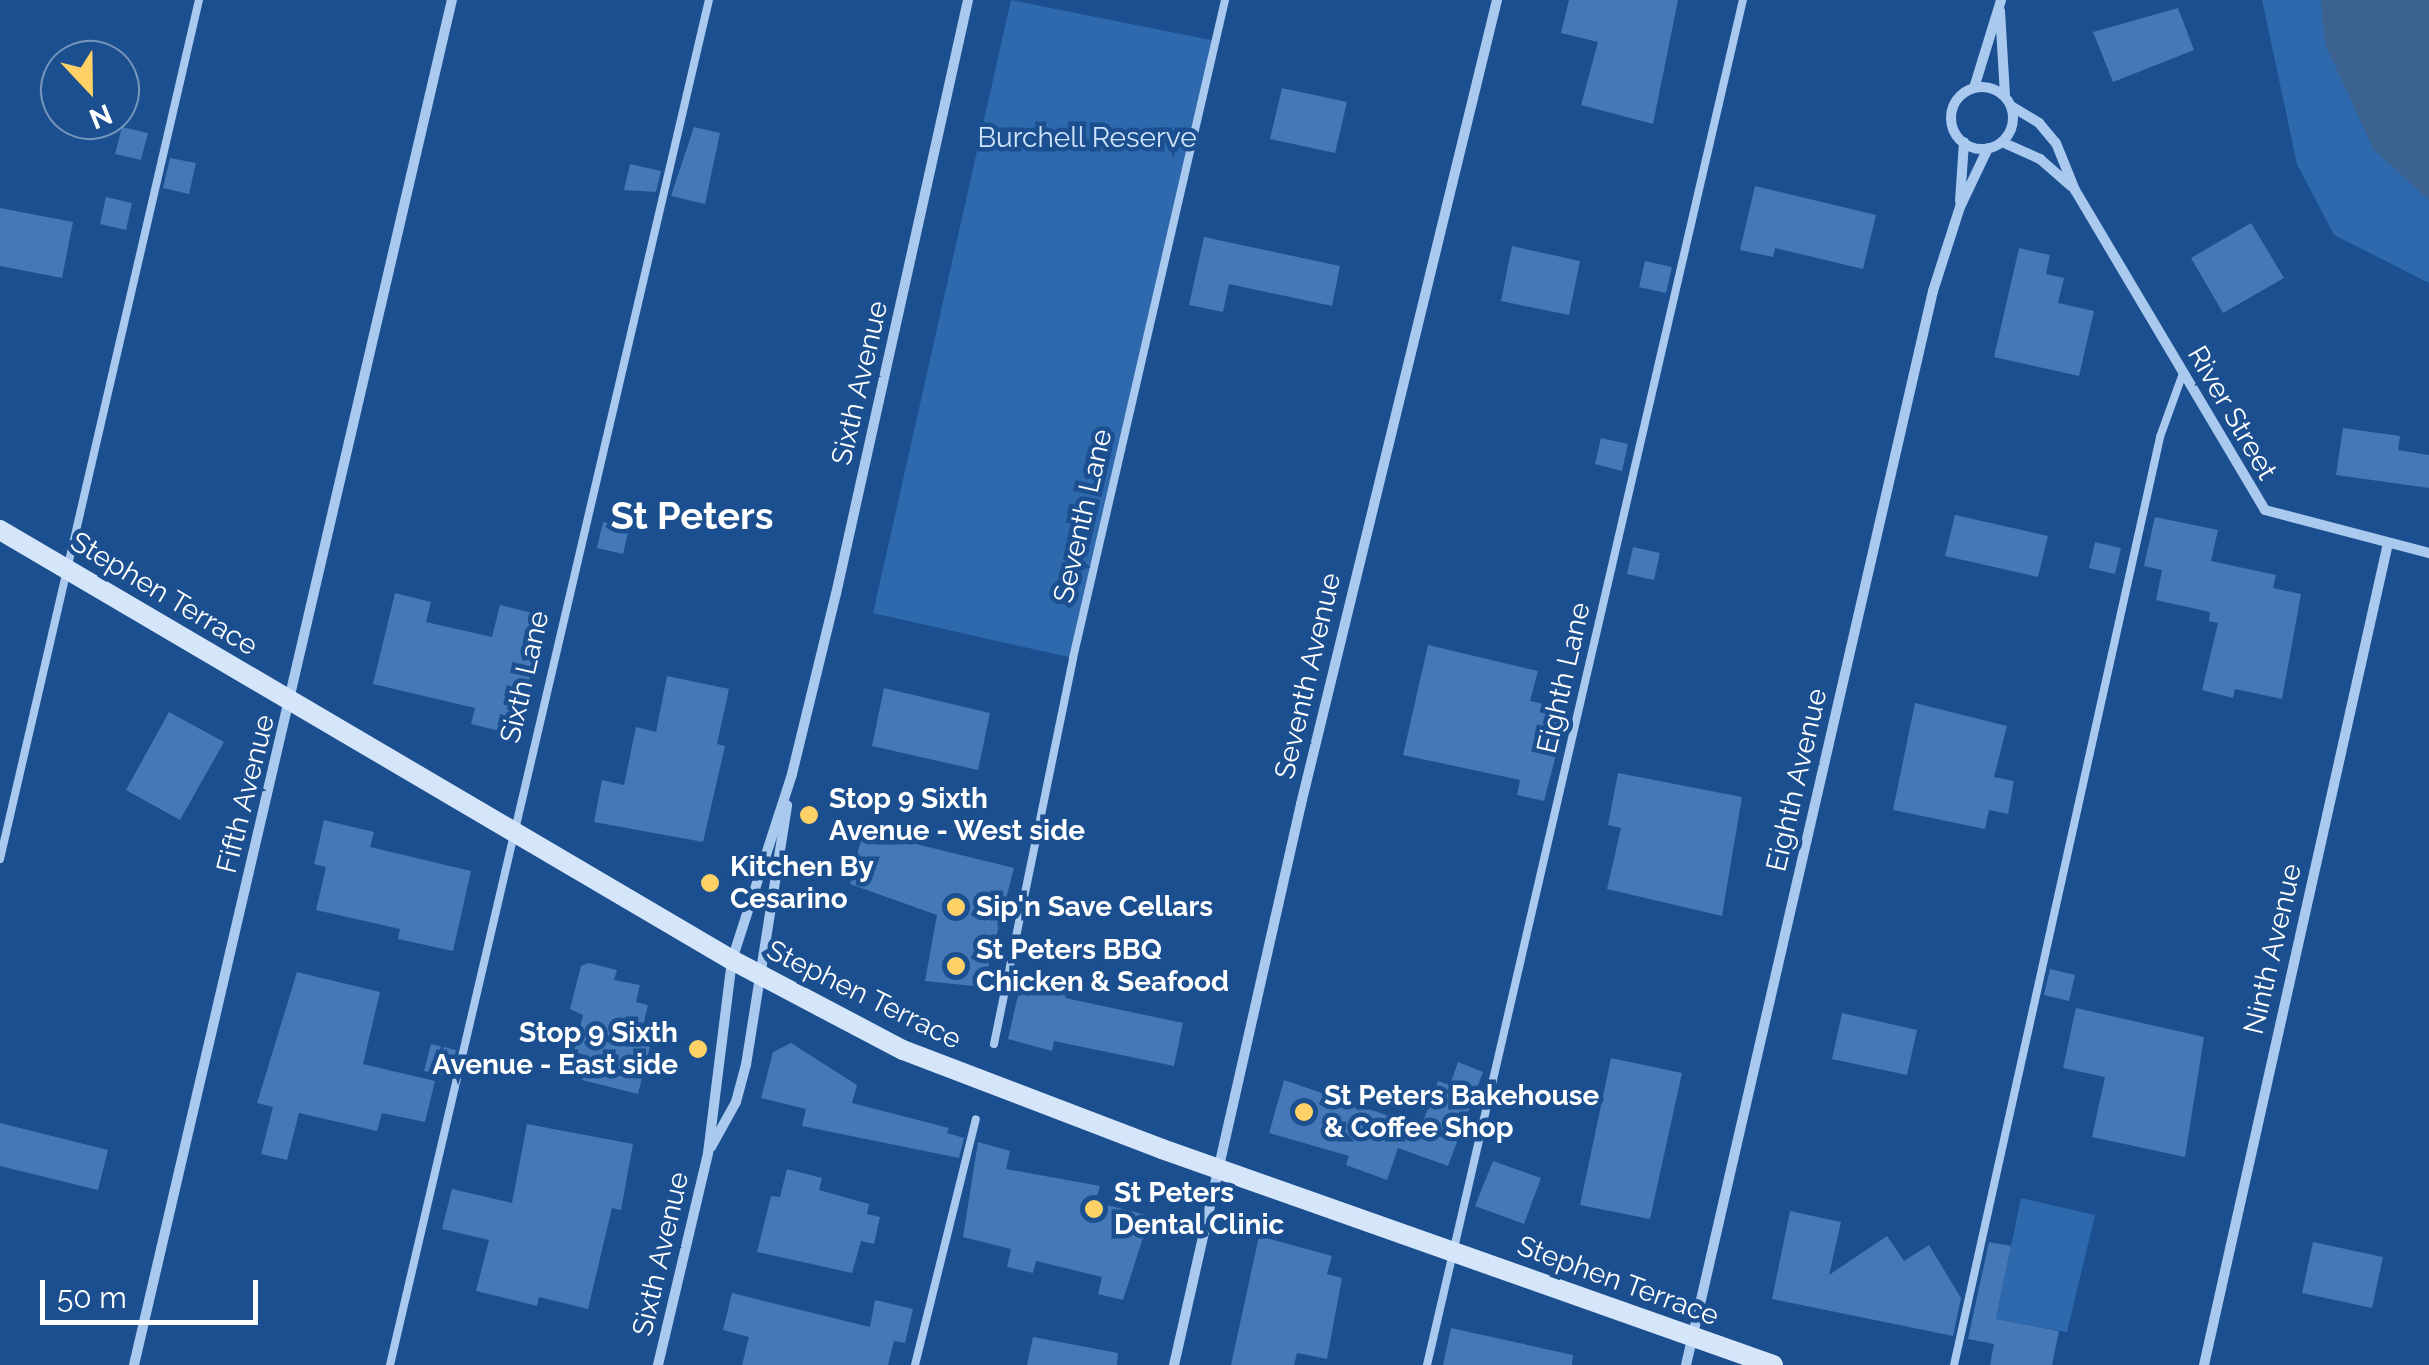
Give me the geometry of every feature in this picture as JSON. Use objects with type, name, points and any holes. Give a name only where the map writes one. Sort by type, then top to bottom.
[{"type":"main road","name":"Stephen Terrace","points":[[0,530],[732,960],[903,1050],[1218,1168],[1772,1365]]},
{"type":"street","name":"Fifth Avenue","points":[[134,1365],[293,702],[452,0]]},
{"type":"street","name":"Sixth Avenue","points":[[708,1153],[736,1102],[762,977],[792,774],[968,0]]},
{"type":"street","name":"Seventh Avenue","points":[[1174,1365],[1497,0]]},
{"type":"street","points":[[2000,3],[2013,122],[2002,142],[1988,148],[1964,142],[1952,114],[1960,96],[1974,88],[2000,3]]},
{"type":"street","points":[[1974,88],[2008,101]]},
{"type":"street","name":"River Street","points":[[2008,101],[2047,132],[2075,190],[2265,510],[2429,554]]},
{"type":"street","name":"Eighth Avenue","points":[[1960,206],[1964,142]]},
{"type":"street","name":"River Street","points":[[2002,142],[2040,159],[2075,190]]},
{"type":"street","name":"Eighth Avenue","points":[[1686,1365],[1933,291],[1960,206],[1988,148]]},
{"type":"street","name":"Ninth Avenue","points":[[2204,1365],[2388,543]]},
{"type":"street","name":"Sixth Avenue","points":[[658,1365],[708,1153],[732,960],[792,774]]},
{"type":"lane","points":[[0,859],[70,570],[198,0]]},
{"type":"lane","name":"Sixth Lane","points":[[390,1365],[708,0]]},
{"type":"lane","name":"Seventh Lane","points":[[994,1044],[1073,658],[1225,0]]},
{"type":"lane","name":"Eighth Lane","points":[[1427,1365],[1743,0]]},
{"type":"lane","points":[[1954,1365],[2160,437],[2183,373]]},
{"type":"lane","points":[[915,1365],[976,1119]]},
{"type":"green space","name":"Burchell Reserve","points":[[1011,0],[1216,41],[1073,658],[873,613]]},
{"type":"green space","points":[[2262,0],[2429,0],[2429,283],[2334,235],[2297,164]]},
{"type":"green space","points":[[2021,1198],[2095,1215],[2067,1332],[1996,1319]]},
{"type":"shaded area","points":[[2321,0],[2429,0],[2429,200],[2374,150],[2325,44]]},
{"type":"building","points":[[1569,0],[1678,0],[1653,124],[1581,105],[1598,42],[1561,33]]},
{"type":"building","points":[[2178,8],[2194,50],[2113,82],[2093,32]]},
{"type":"building","points":[[1282,88],[1347,102],[1335,153],[1270,139]]},
{"type":"building","points":[[694,127],[720,133],[705,204],[671,196]]},
{"type":"building","points":[[140,131],[148,133],[141,160],[115,154],[119,140],[140,140]]},
{"type":"building","points":[[170,158],[196,163],[189,194],[163,188]]},
{"type":"building","points":[[630,164],[661,171],[656,192],[624,190]]},
{"type":"building","points":[[1755,186],[1876,215],[1863,269],[1775,248],[1773,257],[1740,250]]},
{"type":"building","points":[[106,197],[132,203],[126,230],[100,224]]},
{"type":"building","points":[[0,208],[73,222],[62,278],[0,266]]},
{"type":"building","points":[[2251,223],[2284,278],[2223,313],[2191,258]]},
{"type":"building","points":[[1204,237],[1340,266],[1332,306],[1229,284],[1223,312],[1189,305]]},
{"type":"building","points":[[1512,246],[1580,261],[1569,315],[1501,301]]},
{"type":"building","points":[[2019,248],[2050,255],[2046,274],[2064,278],[2058,303],[2094,311],[2079,376],[1994,357]]},
{"type":"building","points":[[1645,261],[1672,267],[1666,293],[1639,287]]},
{"type":"building","points":[[2343,428],[2400,436],[2398,450],[2429,455],[2429,488],[2336,475]]},
{"type":"building","points":[[1601,438],[1628,444],[1622,471],[1595,464]]},
{"type":"building","points":[[1955,515],[2048,536],[2038,577],[1945,556]]},
{"type":"building","points":[[2155,517],[2218,530],[2211,561],[2276,575],[2273,588],[2301,594],[2282,699],[2235,689],[2233,698],[2202,690],[2218,623],[2209,621],[2210,612],[2156,600],[2162,570],[2144,566]]},
{"type":"building","points":[[603,522],[629,528],[623,554],[597,548]]},
{"type":"building","points":[[2095,542],[2121,548],[2115,574],[2089,568]]},
{"type":"building","points":[[1633,547],[1660,553],[1654,580],[1627,574]]},
{"type":"building","points":[[395,593],[431,602],[426,622],[492,637],[500,605],[545,616],[516,735],[471,724],[475,708],[373,684]]},
{"type":"building","points":[[1428,645],[1538,671],[1530,701],[1568,709],[1544,801],[1517,795],[1520,780],[1403,755]]},
{"type":"building","points":[[667,676],[729,689],[717,744],[725,746],[703,842],[594,822],[602,780],[624,785],[636,727],[656,732]]},
{"type":"building","points":[[884,688],[990,713],[978,770],[872,746]]},
{"type":"building","points":[[1915,703],[2007,726],[1994,777],[2014,781],[2008,814],[1989,810],[1985,829],[1893,810]]},
{"type":"building","points":[[169,712],[224,742],[180,820],[126,790]]},
{"type":"building","points":[[1618,773],[1742,797],[1722,916],[1607,889],[1621,828],[1608,825]]},
{"type":"building","points":[[324,820],[374,832],[370,847],[471,871],[453,951],[398,939],[400,929],[316,910],[326,867],[314,864]]},
{"type":"building","points":[[863,831],[1014,868],[983,987],[925,981],[937,915],[850,884]]},
{"type":"building","points":[[589,963],[617,970],[614,980],[640,985],[636,1002],[648,1005],[640,1039],[651,1042],[638,1094],[582,1080],[589,1056],[574,1052],[583,1015],[570,1009],[581,966]]},
{"type":"building","points":[[2050,969],[2075,975],[2069,1001],[2044,995]]},
{"type":"building","points":[[297,972],[380,992],[363,1064],[435,1081],[425,1122],[382,1113],[377,1131],[299,1113],[287,1160],[261,1154],[273,1107],[257,1103]]},
{"type":"building","points":[[1022,978],[1068,989],[1065,998],[1183,1023],[1174,1066],[1054,1041],[1052,1051],[1008,1039]]},
{"type":"building","points":[[2076,1008],[2204,1037],[2185,1157],[2092,1137],[2105,1077],[2063,1068]]},
{"type":"building","points":[[1842,1013],[1917,1030],[1907,1075],[1832,1059]]},
{"type":"building","points":[[791,1043],[857,1085],[852,1103],[949,1128],[947,1133],[964,1138],[959,1158],[802,1126],[806,1109],[761,1098],[773,1052]]},
{"type":"building","points":[[431,1044],[456,1050],[450,1077],[424,1071]]},
{"type":"building","points":[[1611,1058],[1682,1073],[1650,1219],[1580,1205]]},
{"type":"building","points":[[1458,1062],[1483,1072],[1448,1166],[1398,1148],[1387,1180],[1346,1165],[1349,1156],[1269,1133],[1284,1080],[1421,1127],[1438,1081],[1450,1085]]},
{"type":"building","points":[[0,1123],[108,1150],[98,1190],[0,1166]]},
{"type":"building","points":[[527,1124],[633,1144],[621,1210],[612,1208],[588,1309],[539,1297],[537,1306],[476,1291],[489,1240],[442,1229],[452,1189],[512,1203]]},
{"type":"building","points":[[978,1142],[1010,1151],[1006,1169],[1100,1186],[1095,1202],[1150,1216],[1123,1300],[1098,1294],[1102,1277],[1036,1261],[1033,1273],[1007,1267],[1011,1249],[963,1237]]},
{"type":"building","points":[[1493,1161],[1541,1178],[1524,1224],[1475,1206]]},
{"type":"building","points":[[787,1169],[822,1178],[819,1190],[869,1204],[867,1214],[880,1217],[874,1244],[861,1241],[852,1273],[757,1252],[771,1196],[780,1197]]},
{"type":"building","points":[[1790,1211],[1841,1222],[1829,1275],[1887,1236],[1904,1261],[1929,1245],[1961,1298],[1953,1336],[1772,1299]]},
{"type":"building","points":[[1259,1236],[1332,1256],[1327,1274],[1342,1278],[1327,1359],[1297,1353],[1294,1365],[1231,1365]]},
{"type":"building","points":[[1989,1242],[2011,1246],[1996,1319],[2059,1331],[2052,1365],[1990,1365],[1994,1344],[1968,1339]]},
{"type":"building","points":[[2313,1242],[2383,1257],[2372,1308],[2302,1293]]},
{"type":"building","points":[[732,1293],[870,1327],[875,1300],[913,1309],[905,1343],[894,1341],[888,1365],[742,1365],[749,1337],[723,1330]]},
{"type":"building","points":[[1451,1328],[1573,1355],[1572,1365],[1443,1365]]},
{"type":"building","points":[[1033,1337],[1118,1353],[1117,1365],[1027,1365]]},
{"type":"place","name":"Stop 9 Sixth Avenue - West side","points":[[809,815]]},
{"type":"place","name":"Kitchen By Cesarino","points":[[710,883]]},
{"type":"place","name":"Sip'n Save Cellars","points":[[956,907]]},
{"type":"place","name":"St Peters BBQ Chicken & Seafood","points":[[956,966]]},
{"type":"place","name":"Stop 9 Sixth Avenue - East side","points":[[698,1049]]},
{"type":"place","name":"St Peters Bakehouse & Coffee Shop","points":[[1304,1112]]},
{"type":"place","name":"St Peters Dental Clinic","points":[[1094,1209]]},
{"type":"district","name":"St Peters","points":[[692,516]]}]
